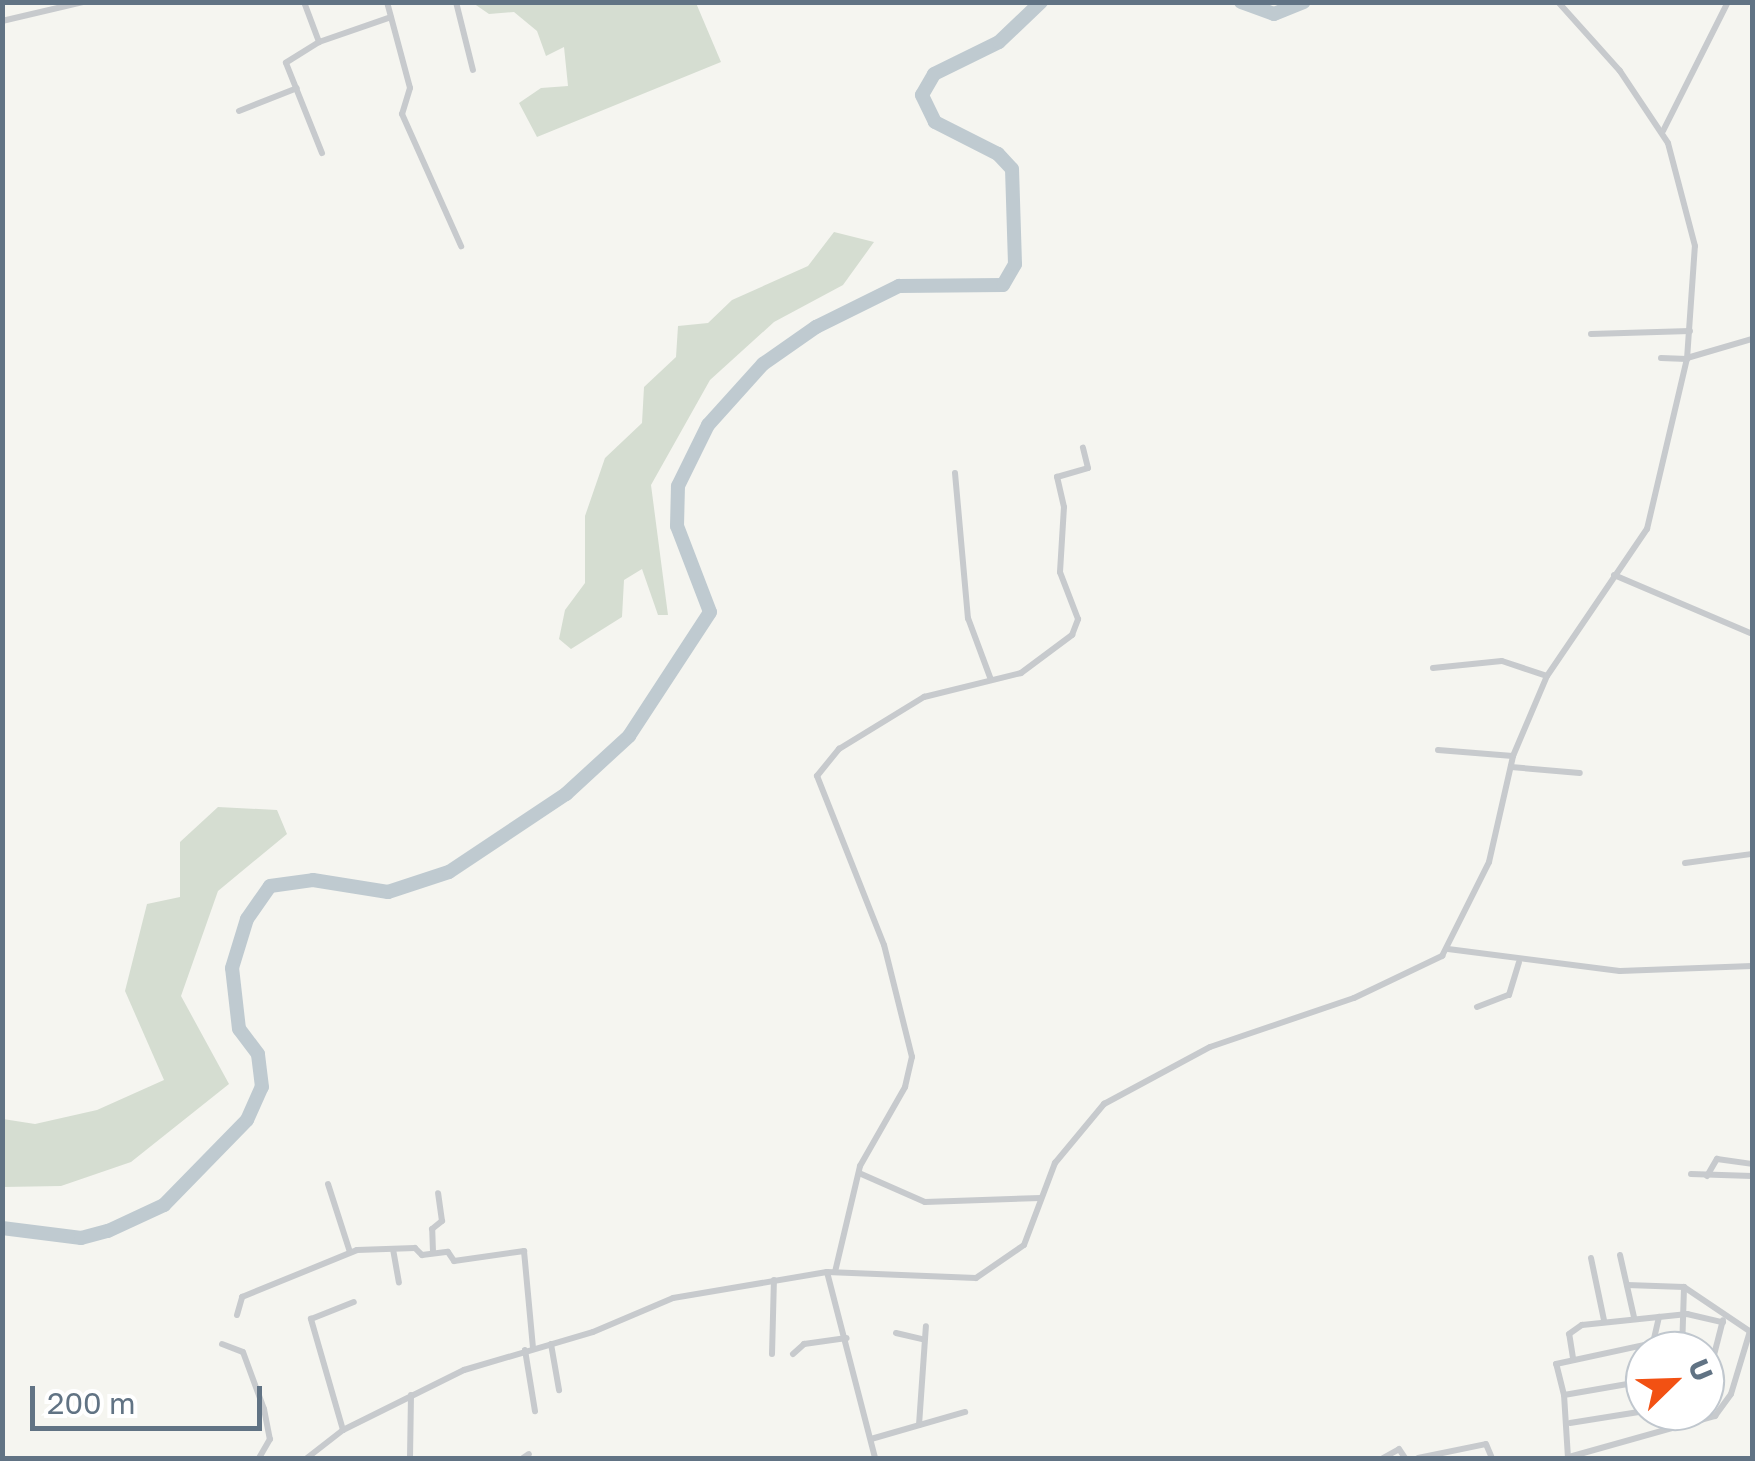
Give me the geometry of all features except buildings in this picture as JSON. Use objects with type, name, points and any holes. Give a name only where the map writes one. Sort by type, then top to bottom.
[{"type":"street","points":[[2,21],[83,2]]},
{"type":"street","points":[[304,2],[319,42]]},
{"type":"street","points":[[387,2],[410,88],[401,110],[461,246]]},
{"type":"street","points":[[456,2],[473,70]]},
{"type":"street","points":[[307,1458],[344,1430],[411,1395],[673,1298],[831,1272],[976,1278],[1016,1254],[1075,1132],[1104,1104],[1210,1047],[1278,1027],[1402,976],[1448,949],[1489,862],[1513,756],[1547,676],[1647,530],[1687,361],[1695,246],[1663,132],[1558,2]]},
{"type":"street","points":[[1663,132],[1728,2]]},
{"type":"street","points":[[322,154],[286,60],[319,42],[391,17]]},
{"type":"street","points":[[238,111],[297,88]]},
{"type":"street","points":[[1592,334],[1690,331]]},
{"type":"street","points":[[1661,358],[1687,361],[1752,339]]},
{"type":"street","points":[[874,1458],[831,1272],[859,1173],[912,1065],[887,953],[868,910],[820,770],[839,750],[928,696],[991,680],[1048,659],[1078,626],[1060,572],[1064,507],[1057,477],[1088,468],[1083,448]]},
{"type":"street","points":[[955,472],[968,618],[991,680]]},
{"type":"street","points":[[1614,575],[1752,634]]},
{"type":"street","points":[[1433,668],[1502,661],[1547,676]]},
{"type":"street","points":[[1438,750],[1513,756]]},
{"type":"street","points":[[1510,768],[1580,773]]},
{"type":"street","points":[[1685,862],[1752,854]]},
{"type":"street","points":[[1448,949],[1519,963],[1620,971],[1752,966]]},
{"type":"street","points":[[1477,1007],[1509,995],[1519,963]]},
{"type":"street","points":[[1707,1176],[1717,1158],[1752,1164]]},
{"type":"street","points":[[859,1173],[925,1202],[1041,1198]]},
{"type":"street","points":[[1691,1174],[1752,1176]]},
{"type":"street","points":[[328,1184],[350,1252]]},
{"type":"street","points":[[433,1252],[431,1230],[442,1221],[438,1193]]},
{"type":"street","points":[[393,1249],[400,1282]]},
{"type":"street","points":[[237,1315],[242,1297],[350,1252],[433,1252],[454,1261],[526,1252],[535,1411]]},
{"type":"street","points":[[1620,1255],[1634,1317]]},
{"type":"street","points":[[1591,1258],[1604,1320]]},
{"type":"street","points":[[772,1354],[774,1280]]},
{"type":"street","points":[[1627,1285],[1684,1288],[1723,1318],[1751,1331],[1731,1394],[1715,1416],[1568,1458],[1570,1423],[1554,1369],[1573,1358],[1652,1344],[1659,1317]]},
{"type":"street","points":[[1684,1288],[1685,1331]]},
{"type":"street","points":[[344,1430],[311,1319],[354,1302]]},
{"type":"street","points":[[1573,1358],[1571,1330],[1604,1320],[1687,1314],[1723,1318]]},
{"type":"street","points":[[1720,1331],[1723,1318]]},
{"type":"street","points":[[919,1424],[926,1326]]},
{"type":"street","points":[[896,1333],[923,1339]]},
{"type":"street","points":[[793,1354],[804,1344],[847,1338]]},
{"type":"street","points":[[222,1344],[243,1352],[264,1409],[270,1439],[258,1458]]},
{"type":"street","points":[[552,1344],[559,1390]]},
{"type":"street","points":[[1564,1395],[1625,1384]]},
{"type":"street","points":[[410,1458],[411,1395]]},
{"type":"street","points":[[870,1439],[964,1412]]},
{"type":"street","points":[[1570,1423],[1625,1413]]},
{"type":"street","points":[[1418,1458],[1486,1444],[1492,1458]]},
{"type":"street","points":[[1383,1458],[1399,1449],[1405,1458]]},
{"type":"shaded area","points":[[473,3],[696,3],[721,62],[537,137],[519,103],[541,88],[568,86],[564,47],[546,56],[537,31],[514,12],[489,14]]},
{"type":"shaded area","points":[[834,232],[874,242],[843,285],[774,322],[710,380],[651,485],[668,615],[658,615],[642,569],[624,580],[622,617],[571,649],[559,639],[565,610],[585,583],[585,516],[605,458],[642,423],[644,387],[676,357],[678,326],[708,323],[732,300],[808,266]]},
{"type":"shaded area","points":[[218,807],[277,810],[287,834],[218,891],[181,996],[229,1084],[131,1162],[61,1186],[3,1187],[3,1119],[35,1124],[97,1110],[164,1080],[125,991],[147,904],[180,897],[180,842]]},
{"type":"waterway","points":[[2,1228],[81,1238],[108,1231],[164,1205],[247,1120],[262,1087],[258,1054],[239,1029],[232,968],[247,919],[270,886],[313,880],[388,892],[449,872],[566,794],[629,736],[710,612],[677,526],[678,486],[708,425],[763,364],[816,327],[899,286],[1003,285],[1015,264],[1012,169],[998,154],[935,122],[922,95],[934,74],[999,42],[1041,2]]},
{"type":"waterway","points":[[1241,2],[1274,14],[1304,2]]}]
